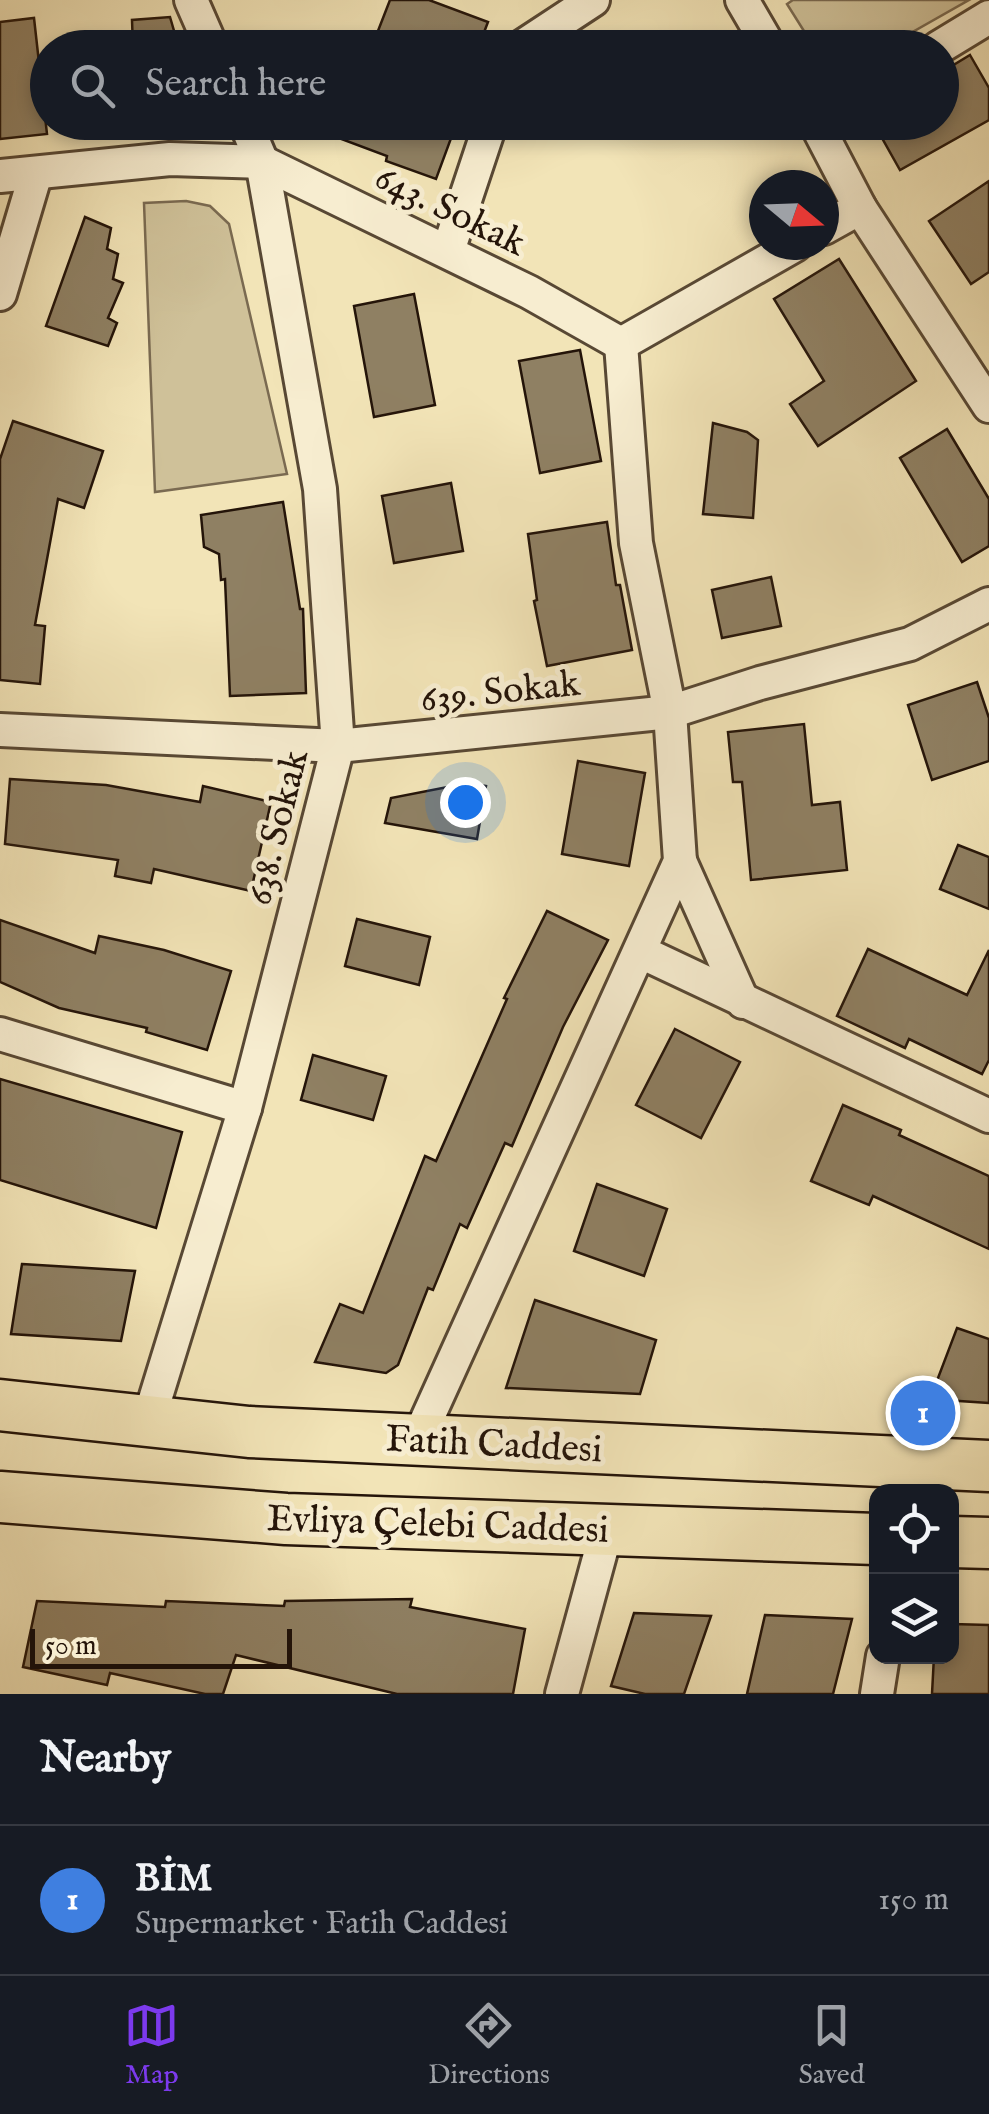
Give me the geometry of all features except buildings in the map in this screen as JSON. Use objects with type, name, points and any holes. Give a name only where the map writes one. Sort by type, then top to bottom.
[{"type":"main road","name":"Fatih Caddesi","points":[[0,1406],[249,1432],[989,1466]]},
{"type":"main road","name":"Evliya Çelebi Caddesi","points":[[0,1497],[286,1519],[869,1539]]},
{"type":"main road","points":[[959,1542],[989,1543]]},
{"type":"street","points":[[191,0],[204,30]]},
{"type":"street","points":[[547,30],[593,0]]},
{"type":"street","points":[[742,0],[760,30]]},
{"type":"street","points":[[959,35],[989,17]]},
{"type":"street","name":"638. Sokak","points":[[149,1419],[246,1108],[338,746],[320,489],[262,162],[253,140]]},
{"type":"street","points":[[448,251],[486,140]]},
{"type":"street","points":[[824,140],[860,208],[989,406]]},
{"type":"street","name":"643. Sokak","points":[[0,176],[170,159],[262,162],[529,292],[621,344]]},
{"type":"street","points":[[0,294],[36,173]]},
{"type":"street","points":[[839,220],[860,208]]},
{"type":"street","points":[[742,1002],[680,862],[670,712],[636,543],[621,344],[769,260]]},
{"type":"street","name":"639. Sokak","points":[[0,730],[338,746],[670,712],[760,683],[910,644],[989,604]]},
{"type":"street","points":[[418,1440],[680,862]]},
{"type":"street","points":[[641,952],[989,1116]]},
{"type":"street","points":[[0,1034],[246,1108]]},
{"type":"street","points":[[562,1694],[608,1528]]},
{"type":"street","points":[[876,1694],[882,1664]]},
{"type":"shaded area","points":[[793,0],[969,0],[916,30],[803,30],[787,4]]},
{"type":"shaded area","points":[[186,201],[210,206],[229,224],[287,474],[155,492],[144,203]]},
{"type":"place","name":"BİM","points":[[923,1413]]}]
